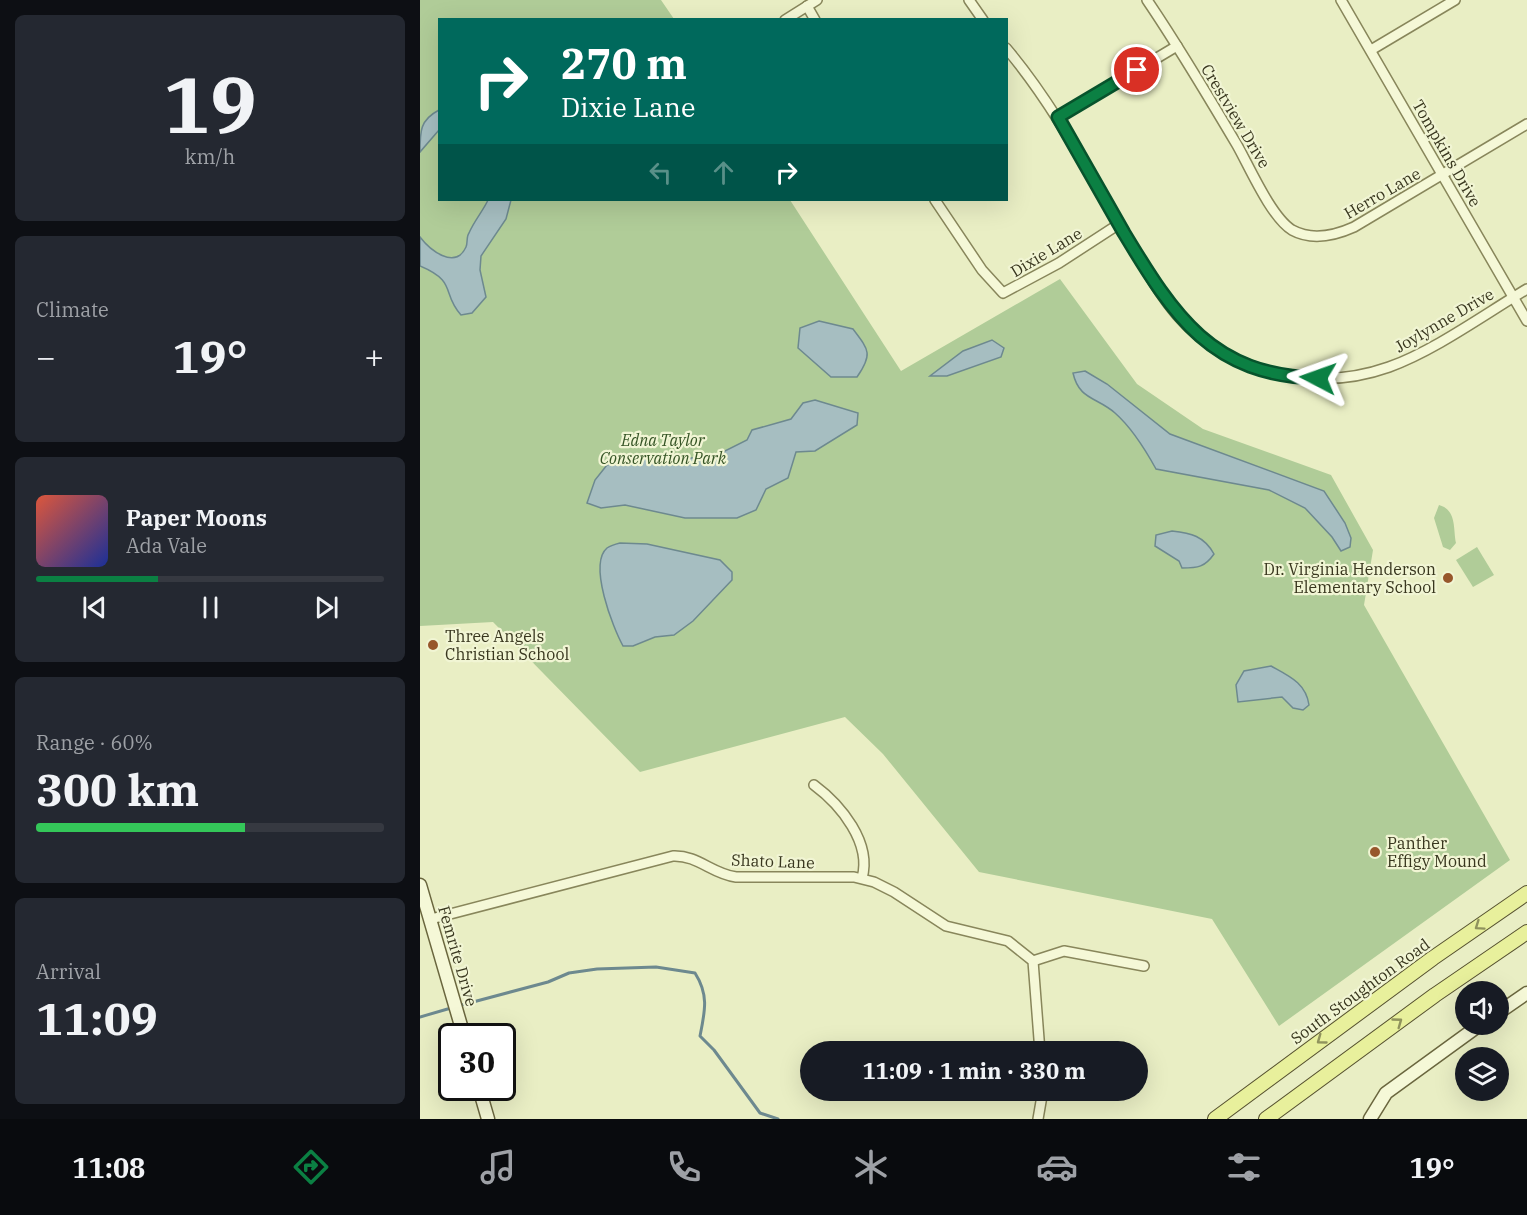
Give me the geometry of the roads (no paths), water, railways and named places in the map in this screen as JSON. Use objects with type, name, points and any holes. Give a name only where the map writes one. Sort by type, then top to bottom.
[{"type":"main road","name":"South Stoughton Road","points":[[1215,1119],[1425,964],[1527,893]]},
{"type":"main road","points":[[1266,1119],[1435,995],[1527,932]]},
{"type":"street","points":[[788,18],[817,0]]},
{"type":"street","points":[[969,0],[982,18]]},
{"type":"street","name":"Crestview Drive","points":[[1146,0],[1177,46],[1272,206],[1290,228],[1309,236]]},
{"type":"street","name":"Tompkins Drive","points":[[1341,0],[1527,321]]},
{"type":"street","points":[[1371,50],[1455,0]]},
{"type":"street","points":[[807,6],[814,18]]},
{"type":"street","points":[[1058,117],[1177,46]]},
{"type":"street","name":"Joylynne Drive","points":[[1008,50],[1035,82],[1058,117],[1119,224],[1176,314],[1202,339],[1241,362],[1301,378],[1349,375],[1387,368],[1421,352],[1527,289]]},
{"type":"street","name":"Herro Lane","points":[[1309,236],[1327,236],[1354,228],[1527,124]]},
{"type":"street","name":"Dixie Lane","points":[[936,201],[991,280],[999,290],[1006,292],[1119,224]]},
{"type":"street","points":[[814,785],[834,801],[862,845],[864,858],[862,878]]},
{"type":"street","name":"Shato Lane","points":[[431,919],[673,856],[696,859],[718,872],[736,877],[862,878],[894,892],[946,926],[1008,941],[1033,961]]},
{"type":"street","name":"Femrite Drive","points":[[420,885],[460,1023]]},
{"type":"street","points":[[1039,1041],[1033,961],[1064,951],[1144,966]]},
{"type":"street","points":[[1509,1005],[1527,993]]},
{"type":"street","points":[[1370,1119],[1386,1093],[1466,1035]]},
{"type":"street","points":[[483,1101],[488,1119]]},
{"type":"street","points":[[1038,1119],[1041,1101]]},
{"type":"water","points":[[438,111],[438,131],[420,152],[422,127]]},
{"type":"water","points":[[487,201],[511,201],[506,219],[481,256],[480,270],[486,297],[472,313],[461,315],[440,277],[420,266],[420,237],[442,256],[455,257],[461,254],[466,247],[473,224]]},
{"type":"water","points":[[819,321],[853,329],[863,342],[867,357],[857,377],[831,377],[798,348],[800,328]]},
{"type":"water","points":[[992,340],[1004,348],[1001,357],[947,376],[930,376],[963,351]]},
{"type":"water","points":[[1085,371],[1107,384],[1170,434],[1324,491],[1345,523],[1351,538],[1350,547],[1341,551],[1332,537],[1305,508],[1269,490],[1156,469],[1127,425],[1080,388],[1073,373]]},
{"type":"water","points":[[815,400],[858,413],[857,425],[815,451],[796,452],[788,478],[766,489],[756,510],[737,518],[685,518],[625,505],[601,508],[587,503],[595,480],[607,465],[633,457],[693,458],[717,455],[747,440],[752,430],[791,419],[803,403]]},
{"type":"water","points":[[1172,531],[1196,536],[1206,543],[1214,554],[1201,566],[1182,568],[1179,561],[1155,546],[1156,535]]},
{"type":"water","points":[[620,543],[647,544],[720,560],[732,572],[732,580],[693,621],[674,635],[655,637],[633,646],[623,646],[604,596],[600,568],[602,556],[607,548]]},
{"type":"water","points":[[1271,666],[1300,686],[1309,705],[1303,710],[1293,708],[1282,697],[1238,702],[1236,685],[1244,671]]},
{"type":"waterway","points":[[458,1006],[548,982],[569,973],[597,969],[656,967],[695,973],[704,996],[700,1036],[714,1050],[760,1113],[778,1119]]},
{"type":"waterway","points":[[420,1017],[451,1008]]},
{"type":"place","name":"Dr. Virginia Henderson Elementary School","points":[[1448,578]]},
{"type":"place","name":"Three Angels Christian School","points":[[433,645]]},
{"type":"place","name":"Panther Effigy Mound","points":[[1375,852]]},
{"type":"park label","name":"Edna Taylor Conservation Park","points":[[663,449]]}]
